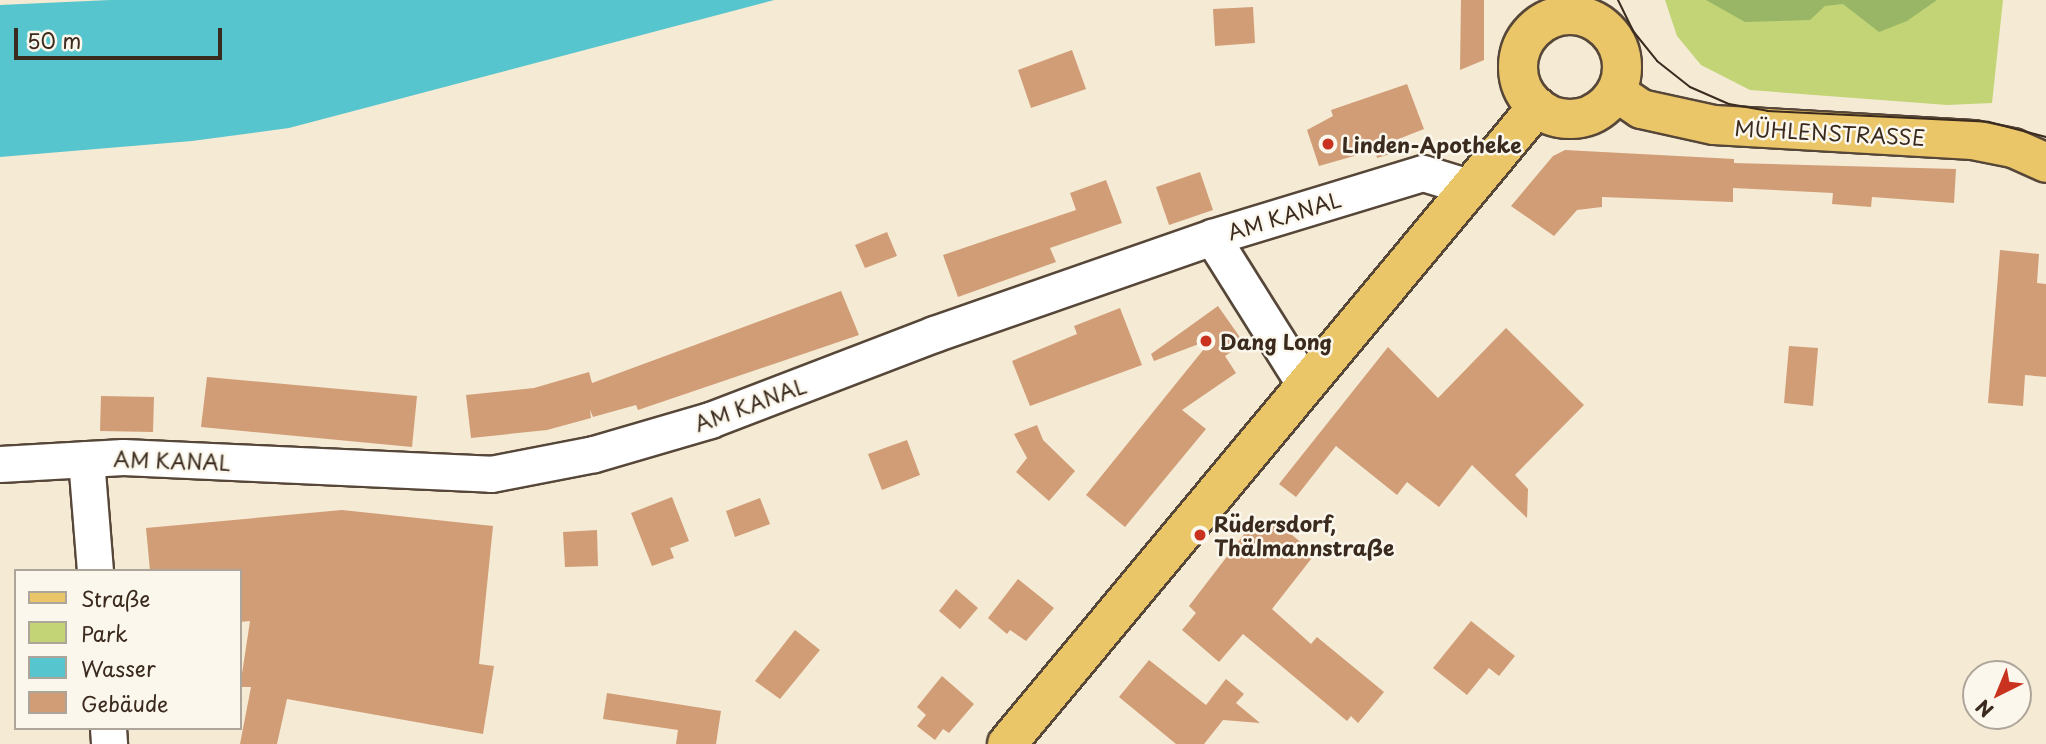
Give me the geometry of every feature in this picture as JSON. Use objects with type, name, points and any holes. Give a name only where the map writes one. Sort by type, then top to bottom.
[{"type":"main road","points":[[1610,13],[1621,58],[1616,92],[1606,104],[1580,118],[1550,115],[1537,107],[1519,80],[1521,47],[1530,33],[1542,22],[1565,15],[1590,18],[1610,13]]},
{"type":"main road","name":"MÜHLENSTRASSE","points":[[1616,92],[1641,109],[1704,123],[1749,130],[1973,140],[2013,148],[2046,163]]},
{"type":"main road","points":[[1007,744],[1537,107]]},
{"type":"street","name":"AM KANAL","points":[[0,464],[86,458],[491,474],[594,454],[710,421],[934,334],[1212,237],[1423,173],[1469,187]]},
{"type":"street","points":[[1212,237],[1305,385]]},
{"type":"street","points":[[86,458],[95,569]]},
{"type":"green space","points":[[1665,0],[2003,0],[1992,103],[1947,105],[1750,90],[1701,65],[1677,36]]},
{"type":"green space","points":[[1706,0],[1937,0],[1907,21],[1879,32],[1843,4],[1825,6],[1810,20],[1745,22]]},
{"type":"water","points":[[110,0],[774,0],[289,128],[192,141],[0,157],[0,5]]},
{"type":"building","points":[[1461,0],[1484,0],[1484,60],[1460,70]]},
{"type":"building","points":[[1253,7],[1255,43],[1215,46],[1213,9]]},
{"type":"building","points":[[1072,50],[1086,89],[1031,108],[1018,70]]},
{"type":"building","points":[[1407,84],[1424,129],[1396,140],[1400,151],[1377,158],[1375,150],[1319,166],[1307,130],[1333,116],[1331,110]]},
{"type":"building","points":[[1565,150],[1734,159],[1734,163],[1956,169],[1954,203],[1872,197],[1871,207],[1832,204],[1833,193],[1733,188],[1733,202],[1602,197],[1602,207],[1577,210],[1554,236],[1511,206],[1553,156]]},
{"type":"building","points":[[1200,172],[1213,210],[1169,225],[1156,187]]},
{"type":"building","points":[[1106,180],[1122,223],[1050,248],[1056,262],[958,297],[943,255],[1076,210],[1070,193]]},
{"type":"building","points":[[887,232],[897,256],[865,268],[855,245]]},
{"type":"building","points":[[2000,250],[2039,254],[2037,283],[2046,284],[2046,377],[2025,375],[2023,406],[1988,403]]},
{"type":"building","points":[[841,291],[859,335],[638,410],[636,405],[593,417],[590,410],[591,418],[547,430],[471,438],[466,395],[534,388],[589,372],[592,383]]},
{"type":"building","points":[[1218,306],[1244,343],[1225,356],[1236,373],[1182,410],[1206,429],[1125,527],[1086,495],[1212,339],[1154,361],[1151,354]]},
{"type":"building","points":[[1120,308],[1142,365],[1030,406],[1012,361],[1077,334],[1074,326]]},
{"type":"building","points":[[1506,328],[1584,405],[1515,475],[1528,489],[1527,518],[1472,465],[1439,507],[1407,482],[1397,495],[1336,446],[1296,497],[1279,484],[1388,347],[1438,398]]},
{"type":"building","points":[[1789,346],[1818,348],[1813,406],[1784,403]]},
{"type":"building","points":[[207,377],[417,396],[412,447],[201,427]]},
{"type":"building","points":[[101,396],[154,397],[153,432],[100,431]]},
{"type":"building","points":[[1037,425],[1043,440],[1075,471],[1049,501],[1016,472],[1027,458],[1014,434]]},
{"type":"building","points":[[907,440],[920,475],[882,490],[868,454]]},
{"type":"building","points":[[672,497],[689,541],[670,548],[674,558],[652,566],[631,513]]},
{"type":"building","points":[[760,498],[770,524],[735,537],[726,511]]},
{"type":"building","points":[[342,510],[493,526],[479,664],[494,666],[483,734],[287,699],[277,744],[240,744],[251,687],[242,687],[250,621],[242,622],[242,569],[150,569],[146,528]]},
{"type":"building","points":[[1255,520],[1267,529],[1274,520],[1315,554],[1272,609],[1311,644],[1317,637],[1384,692],[1358,723],[1351,716],[1347,721],[1243,634],[1219,662],[1182,630],[1196,613],[1189,606]]},
{"type":"building","points":[[597,530],[598,566],[565,567],[563,532]]},
{"type":"building","points":[[1018,579],[1054,608],[1026,641],[1010,630],[1007,634],[988,618]]},
{"type":"building","points":[[956,589],[978,608],[960,629],[939,611]]},
{"type":"building","points":[[1471,621],[1515,656],[1499,676],[1489,668],[1467,695],[1433,668]]},
{"type":"building","points":[[795,630],[820,650],[780,699],[755,681]]},
{"type":"building","points":[[1149,660],[1206,705],[1226,679],[1244,694],[1236,703],[1260,723],[1223,720],[1204,744],[1176,744],[1119,697]]},
{"type":"building","points":[[942,676],[974,704],[949,733],[943,729],[935,740],[917,726],[926,715],[917,707]]},
{"type":"building","points":[[607,693],[721,711],[716,744],[676,744],[678,730],[603,719]]},
{"type":"tram line","points":[[1618,0],[1633,31],[1657,61],[1690,87],[1729,104],[1767,111],[1989,122],[2046,137]]},
{"type":"place","name":"Linden-Apotheke","points":[[1328,144]]},
{"type":"place","name":"Dang Long","points":[[1206,341]]},
{"type":"place","name":"Rüdersdorf, Thälmannstraße","points":[[1200,535]]}]
